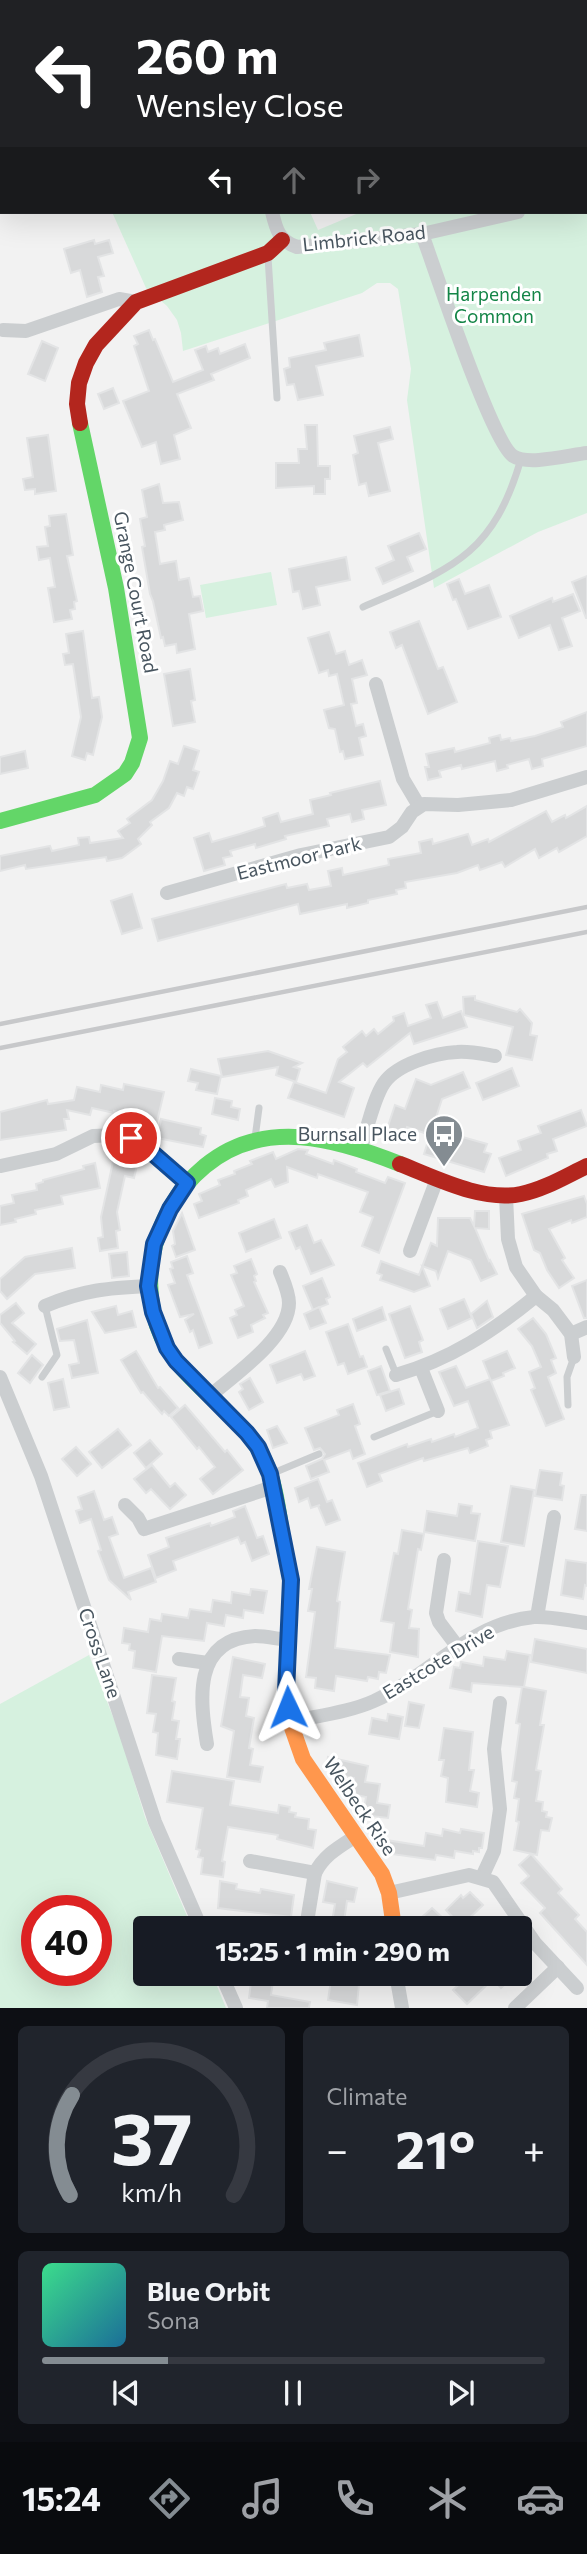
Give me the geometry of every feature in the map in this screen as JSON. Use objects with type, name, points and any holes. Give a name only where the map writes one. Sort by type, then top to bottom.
[{"type":"street","name":"Limbrick Road","points":[[273,214],[282,240],[293,246],[303,247],[422,234],[509,214]]},
{"type":"street","points":[[422,234],[502,444],[513,456],[520,459],[540,460],[587,453]]},
{"type":"street","points":[[1,334],[26,331],[119,299],[136,302],[268,253],[282,240]]},
{"type":"street","name":"Grange Court Road","points":[[0,821],[95,795],[125,774],[137,750],[139,724],[116,588],[77,404],[79,383],[96,345],[136,302]]},
{"type":"street","points":[[376,684],[403,779],[419,806],[512,800],[587,777]]},
{"type":"street","name":"Eastmoor Park","points":[[167,893],[301,855],[389,837],[402,827],[419,806]]},
{"type":"street","points":[[360,1150],[382,1086],[396,1070],[456,1052],[495,1056]]},
{"type":"street","name":"Welbeck Rise","points":[[392,1916],[389,1893],[382,1874],[303,1759],[290,1722],[286,1692],[291,1580],[272,1480],[258,1447],[167,1348],[153,1312],[148,1286],[154,1244],[170,1209],[187,1183],[218,1156],[255,1139],[299,1134],[360,1150],[489,1195],[506,1196]]},
{"type":"street","points":[[1,1166],[57,1154],[93,1136],[118,1135],[141,1143],[187,1183]]},
{"type":"street","points":[[574,1357],[571,1334],[552,1310],[536,1297],[516,1267],[510,1252],[506,1196],[537,1189],[587,1166]]},
{"type":"street","points":[[410,1251],[437,1179]]},
{"type":"street","points":[[210,1396],[280,1331],[288,1314],[289,1302],[281,1272]]},
{"type":"street","points":[[45,1306],[83,1292],[148,1286]]},
{"type":"street","points":[[396,1375],[421,1368],[494,1330],[536,1297]]},
{"type":"street","points":[[571,1334],[587,1327]]},
{"type":"street","points":[[421,1368],[438,1411]]},
{"type":"street","name":"Cross Lane","points":[[0,1377],[41,1476],[155,1822],[196,1916]]},
{"type":"street","points":[[124,1505],[138,1518],[144,1529],[272,1480]]},
{"type":"street","points":[[537,1617],[554,1517]]},
{"type":"street","points":[[444,1560],[436,1614],[457,1646]]},
{"type":"street","name":"Eastcote Drive","points":[[290,1722],[372,1702],[401,1687],[457,1646],[498,1625],[537,1617],[587,1623]]},
{"type":"street","points":[[207,1744],[201,1693],[208,1663],[221,1649],[242,1638],[256,1636],[288,1640]]},
{"type":"street","points":[[179,1659],[208,1663]]},
{"type":"street","points":[[482,1877],[494,1851],[500,1809],[494,1749],[500,1703]]},
{"type":"street","points":[[308,1916],[315,1873],[321,1862],[329,1853],[356,1836]]},
{"type":"street","points":[[250,1861],[315,1873]]},
{"type":"street","points":[[389,1893],[469,1875],[493,1882],[535,1943],[577,1988]]},
{"type":"street","points":[[515,2008],[558,1967]]},
{"type":"street","points":[[226,1986],[236,2008]]},
{"type":"street","points":[[398,1986],[402,2008]]},
{"type":"lane","points":[[268,253],[277,398]]},
{"type":"lane","points":[[363,607],[442,573],[472,552],[492,526],[504,504],[520,459]]},
{"type":"lane","points":[[255,1139],[260,1108]]},
{"type":"lane","points":[[42,1377],[57,1355],[45,1306]]},
{"type":"lane","points":[[386,1349],[396,1375]]},
{"type":"lane","points":[[568,1405],[567,1377],[574,1357]]},
{"type":"lane","points":[[374,1437],[438,1411]]},
{"type":"lane","points":[[272,1480],[319,1454]]},
{"type":"green space","name":"Harpenden Common","points":[[113,214],[311,214],[318,230],[356,214],[587,214],[587,513],[538,532],[434,588],[407,400],[411,369],[398,289],[390,283],[377,283],[362,293],[183,351],[177,320],[167,306],[146,288]]},
{"type":"green space","points":[[271,572],[277,605],[206,618],[200,585]]},
{"type":"green space","points":[[89,1655],[120,1735],[145,1817],[187,1916],[133,1916],[133,1986],[217,1986],[226,2008],[0,2008],[0,1704]]},
{"type":"building","points":[[94,240],[95,244],[109,240],[113,253],[98,257],[104,276],[98,277],[102,292],[87,297],[80,270],[71,273],[64,249]]},
{"type":"building","points":[[149,330],[173,382],[203,370],[195,350],[206,346],[208,352],[218,348],[220,354],[245,344],[250,358],[211,374],[214,380],[177,394],[191,428],[174,435],[180,459],[161,464],[156,442],[142,447],[123,401],[149,391],[134,346],[138,344],[134,336]]},
{"type":"building","points":[[359,335],[363,356],[316,366],[323,395],[298,400],[294,384],[287,385],[284,369],[290,367],[289,358],[326,350],[324,343]]},
{"type":"building","points":[[42,341],[58,348],[45,381],[28,374]]},
{"type":"building","points":[[113,388],[119,403],[104,409],[98,394]]},
{"type":"building","points":[[305,425],[317,425],[318,466],[330,466],[330,479],[325,479],[325,494],[314,494],[314,486],[276,488],[276,463],[299,463],[298,449],[307,449]]},
{"type":"building","points":[[390,427],[393,439],[378,443],[390,491],[369,496],[366,483],[359,485],[353,455],[358,453],[354,436]]},
{"type":"building","points":[[48,435],[56,491],[35,494],[35,489],[25,490],[23,479],[33,477],[27,438]]},
{"type":"building","points":[[159,484],[163,503],[179,502],[183,520],[164,525],[165,530],[155,532],[160,564],[176,561],[179,580],[189,578],[193,597],[200,596],[203,611],[189,614],[195,649],[177,653],[176,644],[165,646],[163,637],[161,638],[142,547],[145,546],[140,519],[147,517],[142,490]]},
{"type":"building","points":[[66,514],[73,555],[67,556],[77,601],[74,602],[75,609],[70,610],[72,619],[54,622],[48,588],[55,587],[50,558],[39,560],[37,547],[48,546],[45,527],[50,526],[49,516]]},
{"type":"building","points":[[419,533],[426,549],[407,557],[413,571],[383,584],[376,568],[394,560],[388,546]]},
{"type":"building","points":[[346,557],[350,580],[316,587],[320,605],[303,609],[299,591],[293,592],[289,569]]},
{"type":"building","points":[[587,576],[587,618],[586,618],[572,582]]},
{"type":"building","points":[[459,579],[465,594],[489,585],[501,617],[468,629],[447,584]]},
{"type":"building","points":[[573,594],[580,611],[562,618],[572,646],[559,650],[550,625],[519,638],[510,616],[552,598],[553,602]]},
{"type":"building","points":[[419,621],[438,669],[443,667],[457,702],[428,714],[402,645],[396,648],[390,632]]},
{"type":"building","points":[[83,631],[92,698],[99,697],[102,717],[93,755],[87,753],[85,760],[72,756],[81,717],[73,664],[65,665],[63,654],[69,653],[66,634]]},
{"type":"building","points":[[329,632],[336,654],[345,651],[349,665],[362,660],[367,675],[352,679],[357,703],[351,704],[356,726],[363,724],[366,736],[359,738],[363,755],[345,759],[343,751],[340,752],[335,729],[329,728],[324,710],[344,705],[337,674],[329,676],[328,670],[319,673],[308,638]]},
{"type":"building","points":[[190,669],[195,722],[173,726],[164,674]]},
{"type":"building","points":[[587,712],[587,746],[542,759],[543,766],[532,769],[529,759],[507,765],[508,768],[497,771],[495,761],[462,769],[461,765],[439,771],[441,777],[428,780],[426,754],[454,748],[455,752],[490,743],[489,738],[500,735],[501,740],[510,738],[511,741],[535,736],[563,727],[561,722]]},
{"type":"building","points":[[184,746],[199,751],[193,770],[199,772],[193,789],[187,787],[184,796],[177,793],[169,808],[150,822],[152,825],[138,839],[141,844],[122,858],[107,861],[106,857],[26,869],[25,865],[0,871],[0,856],[50,846],[52,851],[79,845],[78,838],[89,837],[90,843],[123,838],[118,831],[130,823],[127,819],[152,800],[170,761],[178,764]]},
{"type":"building","points":[[25,751],[28,768],[0,774],[0,757]]},
{"type":"building","points":[[380,781],[386,805],[362,810],[364,819],[352,822],[350,814],[327,819],[329,826],[285,836],[286,839],[256,848],[255,844],[230,851],[232,856],[223,858],[225,865],[204,871],[194,838],[209,833],[212,842],[240,834],[265,826],[263,818],[278,813],[281,822],[313,814],[310,800]]},
{"type":"building","points":[[587,806],[587,836],[559,852],[557,848],[539,858],[535,849],[505,867],[502,862],[480,870],[478,865],[457,873],[405,882],[406,888],[396,890],[397,894],[347,908],[347,904],[300,914],[298,904],[158,941],[152,919],[286,884],[287,888],[307,884],[309,890],[331,886],[328,871],[342,868],[343,875],[389,865],[388,859],[421,853],[419,842],[432,839],[433,844],[468,834],[472,845],[488,839],[489,842],[546,811],[552,822],[565,815],[566,818]]},
{"type":"building","points":[[132,894],[142,928],[122,934],[111,901]]},
{"type":"building","points":[[475,996],[475,1000],[517,1012],[520,1009],[532,1023],[530,1035],[537,1036],[532,1060],[506,1055],[513,1027],[464,1015],[463,997]]},
{"type":"building","points":[[437,1002],[443,1018],[461,1011],[467,1027],[414,1044],[410,1033],[367,1067],[363,1063],[339,1082],[354,1088],[344,1117],[288,1098],[294,1082],[326,1093],[338,1059],[347,1052],[343,1047],[362,1031],[366,1036],[374,1029],[378,1034],[394,1021],[393,1017],[404,1013],[408,1026],[431,1018],[426,1005]]},
{"type":"building","points":[[268,1051],[302,1063],[294,1067],[300,1069],[296,1082],[276,1075],[278,1067],[222,1077],[218,1059]]},
{"type":"building","points":[[512,1068],[519,1086],[483,1100],[476,1083]]},
{"type":"building","points":[[191,1069],[221,1076],[217,1094],[196,1090],[198,1083],[188,1081]]},
{"type":"building","points":[[463,1072],[470,1088],[442,1099],[432,1130],[458,1139],[459,1136],[487,1144],[484,1152],[491,1154],[484,1172],[424,1154],[430,1135],[407,1127],[405,1135],[387,1129],[395,1105],[405,1109],[416,1079],[431,1085]]},
{"type":"building","points":[[124,1084],[164,1092],[156,1126],[144,1123],[145,1118],[114,1111],[92,1108],[90,1115],[67,1110],[69,1119],[64,1119],[66,1130],[0,1140],[0,1112],[47,1100],[48,1104],[74,1100],[77,1087],[100,1092],[101,1085],[123,1090]]},
{"type":"building","points":[[215,1098],[232,1101],[231,1107],[240,1109],[238,1120],[212,1114]]},
{"type":"building","points":[[581,1110],[587,1126],[553,1139],[557,1151],[547,1154],[548,1158],[506,1176],[499,1158],[521,1150],[518,1141],[541,1133],[538,1126]]},
{"type":"building","points":[[161,1119],[201,1128],[200,1134],[206,1136],[203,1147],[157,1138]]},
{"type":"building","points":[[116,1148],[132,1152],[131,1159],[138,1161],[134,1178],[125,1176],[117,1212],[120,1230],[116,1231],[118,1248],[100,1251],[98,1238],[103,1237],[101,1217]]},
{"type":"building","points":[[298,1149],[308,1150],[306,1154],[333,1164],[334,1160],[385,1183],[388,1177],[405,1183],[379,1253],[362,1246],[373,1217],[360,1212],[368,1192],[318,1174],[317,1178],[287,1167],[288,1182],[275,1187],[271,1179],[246,1190],[248,1196],[238,1200],[239,1203],[199,1218],[194,1204],[202,1201],[199,1194],[220,1185],[218,1180],[252,1164],[250,1161],[273,1152],[276,1159]]},
{"type":"building","points":[[95,1163],[100,1188],[61,1196],[63,1204],[35,1210],[36,1214],[0,1225],[0,1206],[14,1203],[12,1195],[37,1190],[36,1184],[43,1180],[84,1169],[83,1166]]},
{"type":"building","points":[[584,1196],[587,1217],[549,1229],[565,1258],[562,1260],[574,1278],[559,1288],[540,1253],[534,1250],[522,1214]]},
{"type":"building","points":[[475,1211],[489,1211],[489,1229],[475,1228],[497,1274],[481,1281],[471,1260],[448,1251],[438,1278],[436,1271],[422,1266],[431,1243],[437,1246],[438,1218],[470,1218],[474,1226]]},
{"type":"building","points":[[182,1213],[195,1250],[176,1257],[172,1246],[175,1244],[173,1231]]},
{"type":"building","points":[[274,1219],[281,1238],[246,1252],[239,1233]]},
{"type":"building","points":[[307,1225],[314,1243],[321,1240],[334,1265],[311,1274],[300,1247],[296,1249],[289,1232]]},
{"type":"building","points":[[72,1248],[75,1268],[35,1274],[7,1299],[0,1291],[0,1279],[25,1257]]},
{"type":"building","points":[[127,1252],[129,1276],[112,1278],[109,1254]]},
{"type":"building","points":[[187,1256],[193,1273],[187,1275],[212,1343],[199,1348],[193,1330],[190,1332],[185,1320],[194,1314],[180,1317],[168,1285],[175,1283],[170,1269],[173,1268],[171,1262]]},
{"type":"building","points":[[251,1259],[257,1274],[254,1276],[254,1282],[268,1313],[263,1315],[265,1318],[251,1325],[253,1332],[238,1338],[230,1318],[237,1315],[235,1310],[244,1306],[231,1275],[237,1273],[234,1266]]},
{"type":"building","points":[[381,1261],[419,1275],[422,1266],[430,1286],[414,1292],[380,1280],[382,1275],[377,1273]]},
{"type":"building","points":[[322,1278],[330,1297],[326,1299],[328,1304],[313,1310],[303,1286]]},
{"type":"building","points":[[587,1280],[587,1318],[584,1318],[572,1286]]},
{"type":"building","points":[[464,1299],[472,1318],[448,1329],[440,1309]]},
{"type":"building","points":[[487,1301],[493,1317],[477,1328],[471,1314]]},
{"type":"building","points":[[16,1303],[24,1313],[12,1323],[36,1344],[27,1354],[13,1342],[15,1341],[0,1323],[0,1315]]},
{"type":"building","points":[[116,1306],[118,1315],[132,1311],[136,1327],[105,1333],[92,1312]]},
{"type":"building","points":[[410,1306],[423,1340],[419,1342],[422,1352],[405,1358],[389,1314]]},
{"type":"building","points":[[319,1307],[326,1323],[310,1329],[304,1314]]},
{"type":"building","points":[[382,1307],[386,1320],[357,1331],[353,1319]]},
{"type":"building","points":[[533,1318],[546,1334],[556,1358],[551,1360],[556,1373],[548,1377],[564,1419],[546,1426],[531,1390],[535,1388],[529,1372],[541,1367],[532,1346],[518,1329]]},
{"type":"building","points":[[87,1320],[98,1373],[72,1378],[69,1365],[79,1363],[74,1340],[60,1341],[57,1329]]},
{"type":"building","points":[[348,1324],[360,1357],[363,1356],[367,1367],[348,1374],[344,1363],[338,1365],[326,1332]]},
{"type":"building","points":[[136,1351],[158,1388],[160,1387],[178,1408],[169,1416],[164,1411],[162,1414],[143,1392],[141,1393],[121,1360]]},
{"type":"building","points":[[305,1351],[315,1376],[304,1380],[301,1374],[277,1383],[270,1365]]},
{"type":"building","points":[[507,1351],[515,1368],[491,1381],[483,1361]]},
{"type":"building","points":[[32,1355],[43,1365],[30,1383],[18,1373]]},
{"type":"building","points":[[381,1366],[390,1391],[377,1395],[368,1371]]},
{"type":"building","points":[[456,1366],[466,1388],[490,1379],[509,1425],[490,1431],[492,1438],[486,1440],[488,1446],[470,1453],[468,1448],[424,1461],[423,1458],[379,1474],[382,1481],[367,1487],[358,1463],[407,1444],[408,1447],[431,1439],[432,1442],[454,1434],[455,1437],[478,1428],[468,1401],[454,1406],[439,1372]]},
{"type":"building","points":[[250,1378],[263,1402],[249,1410],[239,1392],[243,1389],[240,1384]]},
{"type":"building","points":[[63,1379],[69,1407],[54,1410],[48,1383]]},
{"type":"building","points":[[399,1389],[404,1404],[386,1411],[380,1395]]},
{"type":"building","points":[[353,1404],[360,1424],[355,1426],[365,1454],[353,1459],[350,1450],[324,1460],[329,1472],[311,1479],[306,1466],[322,1459],[325,1454],[320,1448],[314,1450],[305,1428],[339,1415],[337,1410]]},
{"type":"building","points":[[185,1405],[243,1470],[213,1494],[200,1479],[215,1467],[171,1417]]},
{"type":"building","points":[[277,1426],[287,1443],[273,1448],[267,1430]]},
{"type":"building","points":[[118,1429],[131,1445],[102,1468],[89,1452]]},
{"type":"building","points":[[150,1440],[162,1454],[146,1468],[134,1453]]},
{"type":"building","points":[[76,1447],[91,1464],[77,1476],[62,1459]]},
{"type":"building","points":[[152,1465],[170,1487],[175,1483],[186,1495],[170,1509],[151,1489],[146,1493],[134,1479]]},
{"type":"building","points":[[540,1470],[562,1473],[562,1500],[535,1496]]},
{"type":"building","points":[[318,1479],[327,1502],[332,1500],[340,1520],[326,1525],[318,1506],[320,1505],[311,1508],[308,1498],[299,1502],[295,1488]]},
{"type":"building","points":[[511,1486],[534,1490],[524,1546],[501,1542]]},
{"type":"building","points":[[94,1491],[104,1520],[112,1517],[118,1534],[109,1537],[124,1578],[151,1568],[156,1582],[128,1592],[131,1600],[109,1580],[98,1551],[101,1550],[91,1519],[80,1523],[76,1511],[82,1509],[78,1497]]},
{"type":"building","points":[[581,1495],[587,1495],[587,1531],[575,1529]]},
{"type":"building","points":[[459,1504],[472,1506],[471,1513],[480,1514],[475,1541],[424,1532],[427,1511],[457,1516]]},
{"type":"building","points":[[245,1506],[257,1538],[263,1536],[269,1554],[252,1561],[245,1542],[241,1544],[238,1537],[173,1561],[176,1570],[156,1578],[148,1555],[169,1547],[166,1538],[235,1517],[233,1511]]},
{"type":"building","points":[[402,1530],[424,1534],[421,1550],[418,1549],[408,1609],[412,1610],[409,1628],[419,1629],[418,1657],[390,1652],[394,1623],[381,1621],[394,1553],[398,1554]]},
{"type":"building","points":[[478,1541],[508,1546],[500,1587],[487,1585],[482,1617],[456,1611],[459,1592],[470,1594]]},
{"type":"building","points":[[317,1547],[345,1552],[337,1601],[340,1602],[335,1648],[390,1655],[386,1673],[379,1672],[378,1679],[368,1677],[367,1681],[336,1676],[334,1691],[315,1688],[316,1678],[306,1677],[315,1612],[308,1611],[312,1589],[309,1589]]},
{"type":"building","points":[[566,1560],[587,1563],[587,1586],[585,1585],[583,1599],[561,1595]]},
{"type":"building","points":[[251,1589],[267,1591],[263,1613],[244,1610],[243,1618],[226,1615],[224,1626],[207,1623],[204,1641],[162,1636],[156,1672],[133,1668],[135,1651],[129,1650],[130,1644],[122,1643],[124,1628],[148,1632],[150,1619],[161,1621],[162,1614],[188,1618],[190,1609],[211,1612],[213,1600],[231,1603],[232,1592],[250,1595]]},
{"type":"building","points":[[535,1639],[587,1649],[587,1673],[531,1662]]},
{"type":"building","points":[[507,1651],[530,1655],[524,1687],[546,1691],[540,1725],[544,1725],[536,1770],[541,1771],[536,1801],[543,1802],[542,1811],[547,1812],[546,1817],[552,1818],[549,1831],[541,1830],[537,1855],[514,1850],[519,1822],[516,1821],[519,1799],[514,1798],[517,1782],[512,1781],[520,1724],[516,1723],[522,1687],[472,1683],[471,1692],[450,1688],[454,1667],[460,1668],[461,1662],[483,1666],[484,1657],[505,1660]]},
{"type":"building","points":[[233,1657],[265,1664],[262,1678],[243,1675],[240,1697],[249,1698],[246,1716],[254,1718],[249,1748],[253,1749],[250,1765],[263,1767],[260,1782],[227,1777],[234,1731],[221,1726]]},
{"type":"building","points":[[152,1675],[176,1678],[172,1720],[179,1721],[177,1759],[156,1755],[158,1733],[153,1732],[156,1714],[147,1713]]},
{"type":"building","points":[[409,1702],[424,1705],[419,1728],[405,1726]]},
{"type":"building","points":[[388,1714],[403,1717],[399,1739],[369,1734],[372,1718],[387,1721]]},
{"type":"building","points":[[444,1728],[473,1732],[469,1770],[474,1770],[470,1791],[479,1793],[477,1807],[446,1802],[448,1778],[441,1776],[444,1760],[439,1760]]},
{"type":"building","points":[[328,1757],[368,1766],[365,1782],[380,1784],[377,1803],[390,1805],[388,1818],[363,1815],[366,1797],[351,1794],[354,1778],[337,1775],[338,1770],[326,1768]]},
{"type":"building","points":[[172,1771],[234,1781],[230,1805],[278,1813],[279,1805],[290,1807],[289,1812],[296,1813],[295,1817],[309,1819],[308,1829],[316,1830],[313,1848],[277,1839],[278,1835],[228,1827],[222,1861],[225,1862],[223,1877],[201,1874],[203,1858],[198,1857],[200,1850],[196,1849],[203,1808],[167,1802]]},
{"type":"building","points":[[443,1829],[460,1833],[461,1829],[484,1833],[482,1848],[479,1848],[479,1852],[473,1851],[473,1854],[455,1851],[454,1858],[436,1855],[435,1860],[384,1853],[386,1840],[424,1846],[426,1833],[442,1836]]},
{"type":"building","points":[[531,1854],[562,1889],[558,1893],[579,1915],[575,1919],[587,1932],[587,1965],[540,1913],[545,1908],[521,1883],[529,1876],[519,1865]]},
{"type":"building","points":[[220,1881],[237,1884],[236,1889],[260,1893],[261,1889],[294,1895],[291,1916],[218,1908]]},
{"type":"building","points":[[327,1881],[357,1888],[354,1902],[347,1901],[345,1916],[333,1916],[335,1904],[323,1902]]},
{"type":"building","points":[[470,1892],[483,1905],[471,1916],[452,1916],[446,1910],[461,1895],[463,1898]]},
{"type":"building","points":[[432,1908],[441,1916],[423,1916]]},
{"type":"building","points":[[250,1986],[272,1986],[271,1995],[310,2002],[309,2008],[267,2008],[268,2001],[249,1998]]},
{"type":"building","points":[[330,1986],[359,1986],[357,2005],[328,2000]]},
{"type":"building","points":[[457,1986],[486,1986],[467,2004],[453,1990]]},
{"type":"railway","points":[[0,1024],[587,907]]},
{"type":"railway","points":[[0,1048],[587,932]]},
{"type":"traffic: fast","points":[[0,821],[95,795],[125,774],[132,763],[140,738],[116,588],[80,423]]},
{"type":"traffic: fast","points":[[284,1546],[275,1491],[256,1445],[234,1419],[186,1373],[162,1337],[153,1312],[150,1285],[152,1258],[159,1232],[170,1207],[186,1185],[205,1166],[228,1151],[252,1142],[276,1137],[301,1137],[351,1147],[400,1164]]},
{"type":"traffic: slow","points":[[284,1546],[291,1580],[286,1692],[290,1722],[303,1759],[382,1874],[389,1893],[392,1916]]},
{"type":"traffic: jam","points":[[80,423],[77,404],[79,383],[86,363],[96,345],[136,302],[268,253],[282,240]]},
{"type":"traffic: jam","points":[[400,1164],[475,1192],[506,1196],[538,1189],[587,1166]]},
{"type":"place","name":"Burnsall Place","points":[[444,1168]]},
{"type":"route","points":[[131,1138],[141,1143],[187,1183],[162,1223],[150,1264],[148,1286],[158,1329],[176,1361],[258,1447],[270,1474],[291,1580],[286,1692],[288,1707]]}]
